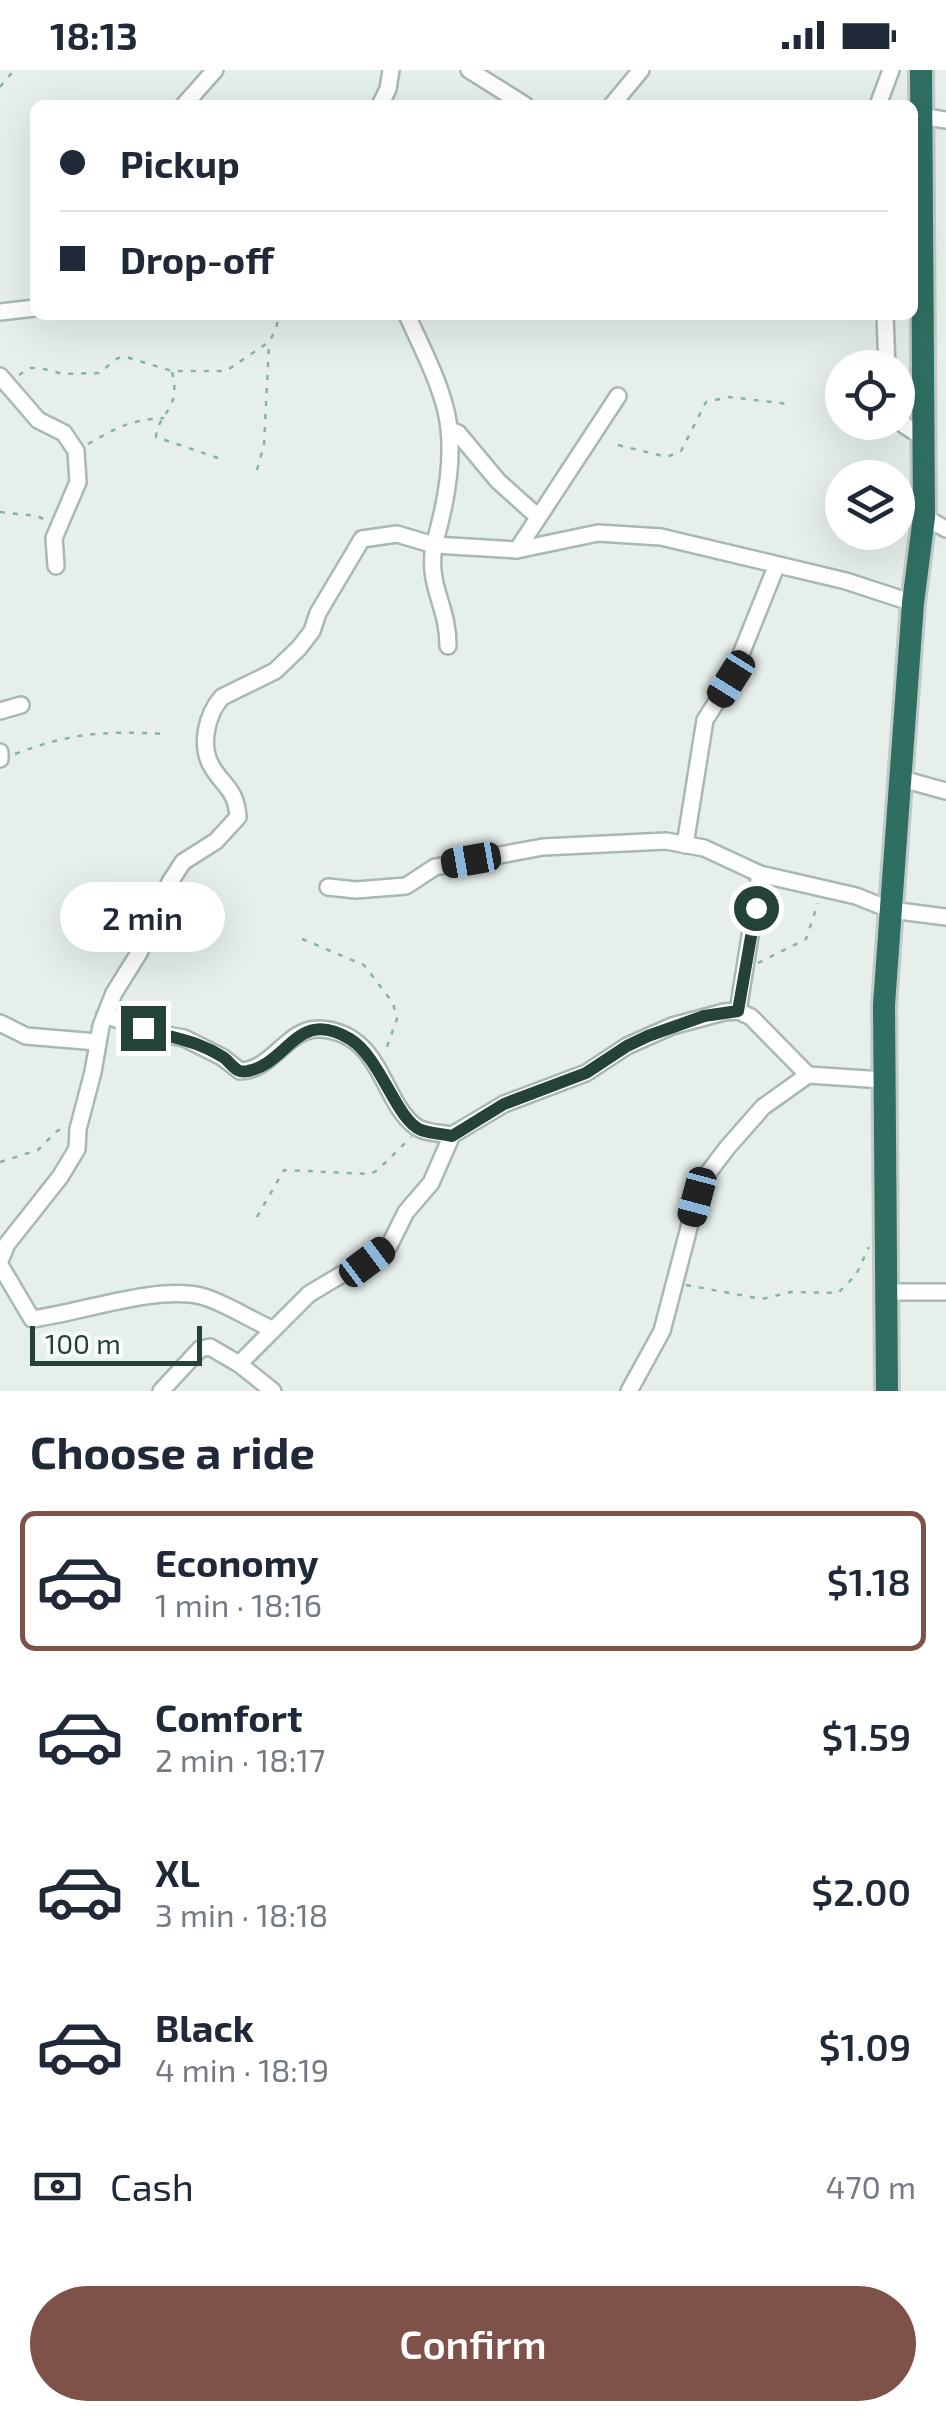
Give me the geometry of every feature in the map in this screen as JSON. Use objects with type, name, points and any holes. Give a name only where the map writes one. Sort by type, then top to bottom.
[{"type":"highway","points":[[887,1391],[884,1006],[913,602],[924,517],[921,70]]},
{"type":"street","points":[[188,100],[215,70]]},
{"type":"street","points":[[382,100],[391,70]]},
{"type":"street","points":[[469,70],[518,100]]},
{"type":"street","points":[[616,100],[641,70]]},
{"type":"street","points":[[880,100],[891,70]]},
{"type":"street","points":[[920,116],[946,120]]},
{"type":"street","points":[[0,312],[30,309]]},
{"type":"street","points":[[409,320],[442,398],[450,430],[444,515],[434,544],[432,577],[443,604],[448,646]]},
{"type":"street","points":[[885,320],[886,350]]},
{"type":"street","points":[[3,380],[38,420],[64,433],[76,451],[78,482],[54,538],[56,566]]},
{"type":"street","points":[[516,550],[618,396]]},
{"type":"street","points":[[450,430],[458,433],[498,480],[537,516]]},
{"type":"street","points":[[915,432],[921,436]]},
{"type":"street","points":[[924,517],[946,529]]},
{"type":"street","points":[[272,1329],[203,1296],[186,1295],[134,1298],[64,1316],[32,1319],[0,1263],[7,1244],[77,1149],[78,1128],[105,1015],[122,976],[139,953],[176,871],[230,830],[238,816],[236,798],[210,760],[206,723],[222,696],[276,670],[299,648],[312,632],[318,613],[362,539],[397,534],[434,544],[516,550],[598,534],[661,538],[846,581],[913,602]]},
{"type":"street","points":[[684,844],[705,720],[731,679],[776,567]]},
{"type":"street","points":[[0,711],[21,705]]},
{"type":"street","points":[[902,779],[946,791]]},
{"type":"street","points":[[328,887],[356,890],[406,886],[434,866],[543,847],[626,841],[704,848],[760,874],[821,887],[891,910],[946,918]]},
{"type":"street","points":[[738,1011],[760,874]]},
{"type":"street","points":[[238,1364],[309,1294],[388,1246],[406,1212],[431,1184],[452,1136],[504,1104],[586,1073],[637,1041],[704,1016],[738,1011],[759,1024],[808,1075]]},
{"type":"street","points":[[105,1015],[154,1033],[184,1038],[222,1056],[240,1072],[253,1070],[304,1031],[317,1029],[351,1039],[376,1066],[408,1120],[419,1129],[452,1136]]},
{"type":"street","points":[[0,1023],[26,1036],[96,1042]]},
{"type":"street","points":[[629,1391],[662,1331],[697,1197],[708,1173],[763,1107],[808,1075],[883,1080]]},
{"type":"street","points":[[886,1292],[946,1292]]},
{"type":"street","points":[[161,1391],[200,1349],[210,1347],[273,1391]]},
{"type":"path","points":[[0,86],[14,70]]},
{"type":"path","points":[[257,470],[264,445],[269,342],[278,320]]},
{"type":"path","points":[[3,380],[30,368],[75,375],[100,373],[118,358],[126,357],[172,370],[226,371],[269,342]]},
{"type":"path","points":[[172,370],[173,400],[156,437],[218,458]]},
{"type":"path","points":[[618,445],[667,457],[681,451],[706,402],[730,398],[789,404]]},
{"type":"path","points":[[76,451],[118,425],[166,418]]},
{"type":"path","points":[[0,512],[37,516],[57,527]]},
{"type":"path","points":[[4,755],[67,736],[166,734]]},
{"type":"path","points":[[746,970],[806,939],[821,887]]},
{"type":"path","points":[[302,939],[364,965],[393,1003],[397,1013],[394,1033],[376,1066]]},
{"type":"path","points":[[0,1162],[38,1150],[62,1127],[78,1128]]},
{"type":"path","points":[[257,1217],[284,1170],[370,1174],[419,1129]]},
{"type":"path","points":[[674,1283],[762,1299],[790,1292],[838,1293],[856,1274],[870,1245],[885,1226]]},
{"type":"route","points":[[143,1028],[184,1038],[222,1056],[240,1072],[253,1070],[304,1031],[334,1032],[351,1039],[371,1058],[408,1120],[419,1129],[452,1136],[504,1104],[586,1073],[648,1036],[704,1016],[738,1011],[756,908]]}]
